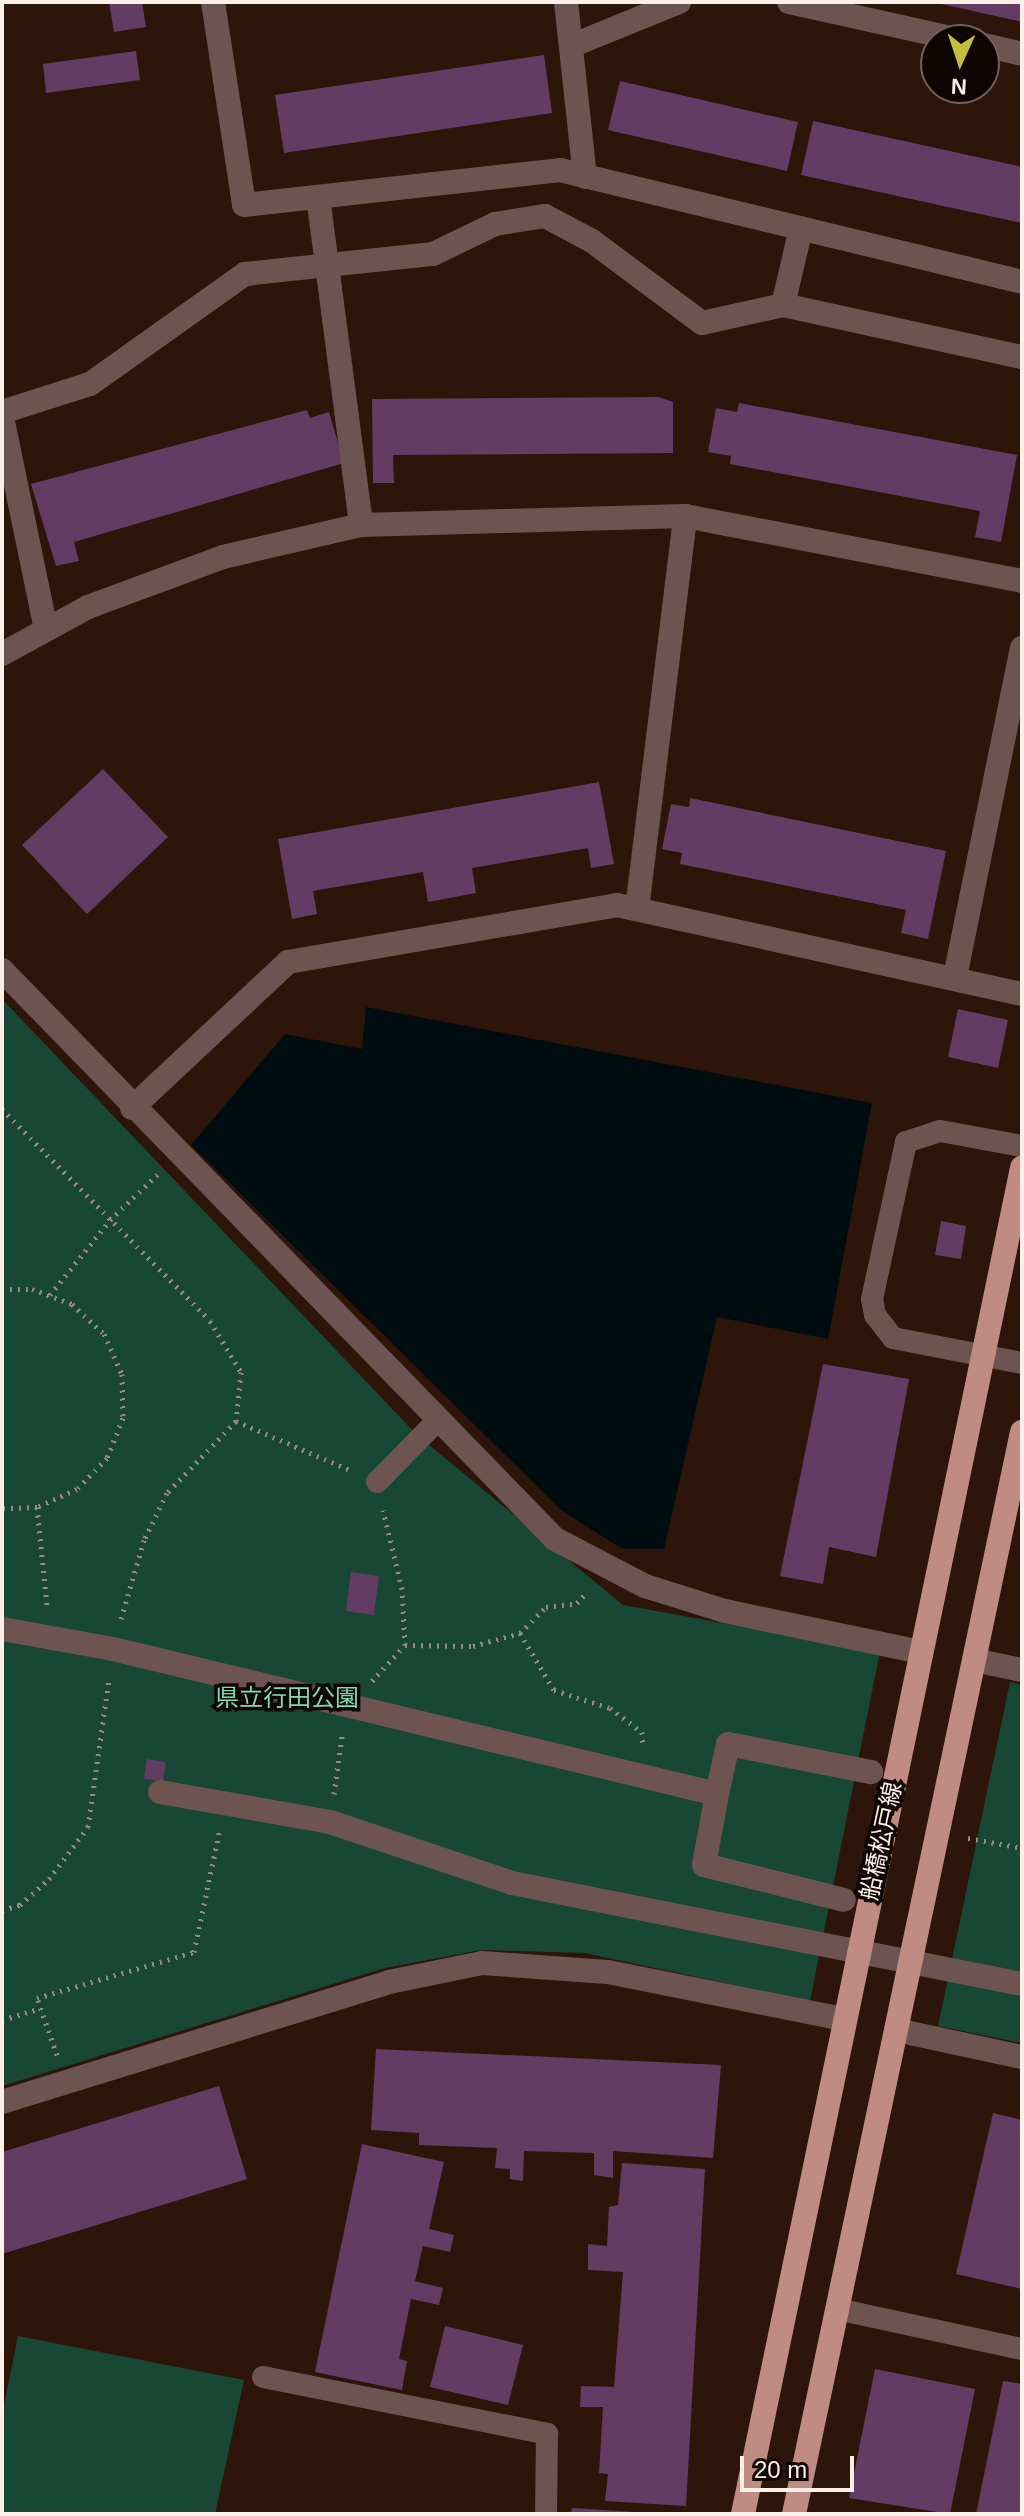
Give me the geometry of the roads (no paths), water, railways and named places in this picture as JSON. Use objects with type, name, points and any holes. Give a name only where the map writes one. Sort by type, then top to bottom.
[{"type":"main road","name":"船橋松戸線","points":[[743,2514],[1022,1168]]},
{"type":"main road","points":[[794,2514],[1022,1432]]},
{"type":"street","points":[[213,2],[244,205],[560,170],[1022,282]]},
{"type":"street","points":[[566,2],[585,177]]},
{"type":"street","points":[[571,46],[679,2]]},
{"type":"street","points":[[789,2],[920,31]]},
{"type":"street","points":[[1000,49],[1022,54]]},
{"type":"street","points":[[318,197],[361,525]]},
{"type":"street","points":[[46,630],[2,414],[90,384],[245,274],[327,268],[433,254],[495,224],[545,216],[592,241],[702,323],[783,305],[1022,357]]},
{"type":"street","points":[[783,305],[801,228]]},
{"type":"street","points":[[637,909],[685,516]]},
{"type":"street","points":[[2,654],[88,607],[223,557],[361,525],[685,516],[1022,581]]},
{"type":"street","points":[[955,977],[1022,648]]},
{"type":"street","points":[[132,1108],[288,962],[617,905],[1022,994]]},
{"type":"street","points":[[2,970],[436,1422],[555,1539],[612,1568],[725,1611],[921,1652]]},
{"type":"street","points":[[2,1629],[113,1649],[346,1709],[717,1794]]},
{"type":"street","points":[[974,1660],[1022,1670]]},
{"type":"street","points":[[844,1900],[704,1865],[717,1794],[728,1744],[871,1772]]},
{"type":"street","points":[[160,1792],[224,1806],[330,1822],[512,1883],[1022,1984]]},
{"type":"street","points":[[2,2102],[389,1982],[482,1963],[608,1972],[844,2019]]},
{"type":"street","points":[[896,2030],[1022,2057]]},
{"type":"lane","points":[[1022,1146],[940,1131],[906,1142],[872,1299],[875,1315],[893,1338],[1022,1363]]},
{"type":"lane","points":[[377,1482],[436,1422]]},
{"type":"lane","points":[[837,2309],[1022,2349]]},
{"type":"lane","points":[[263,2377],[547,2434],[546,2514]]},
{"type":"park label","name":"県立行田公園","points":[[287,1698]]}]
